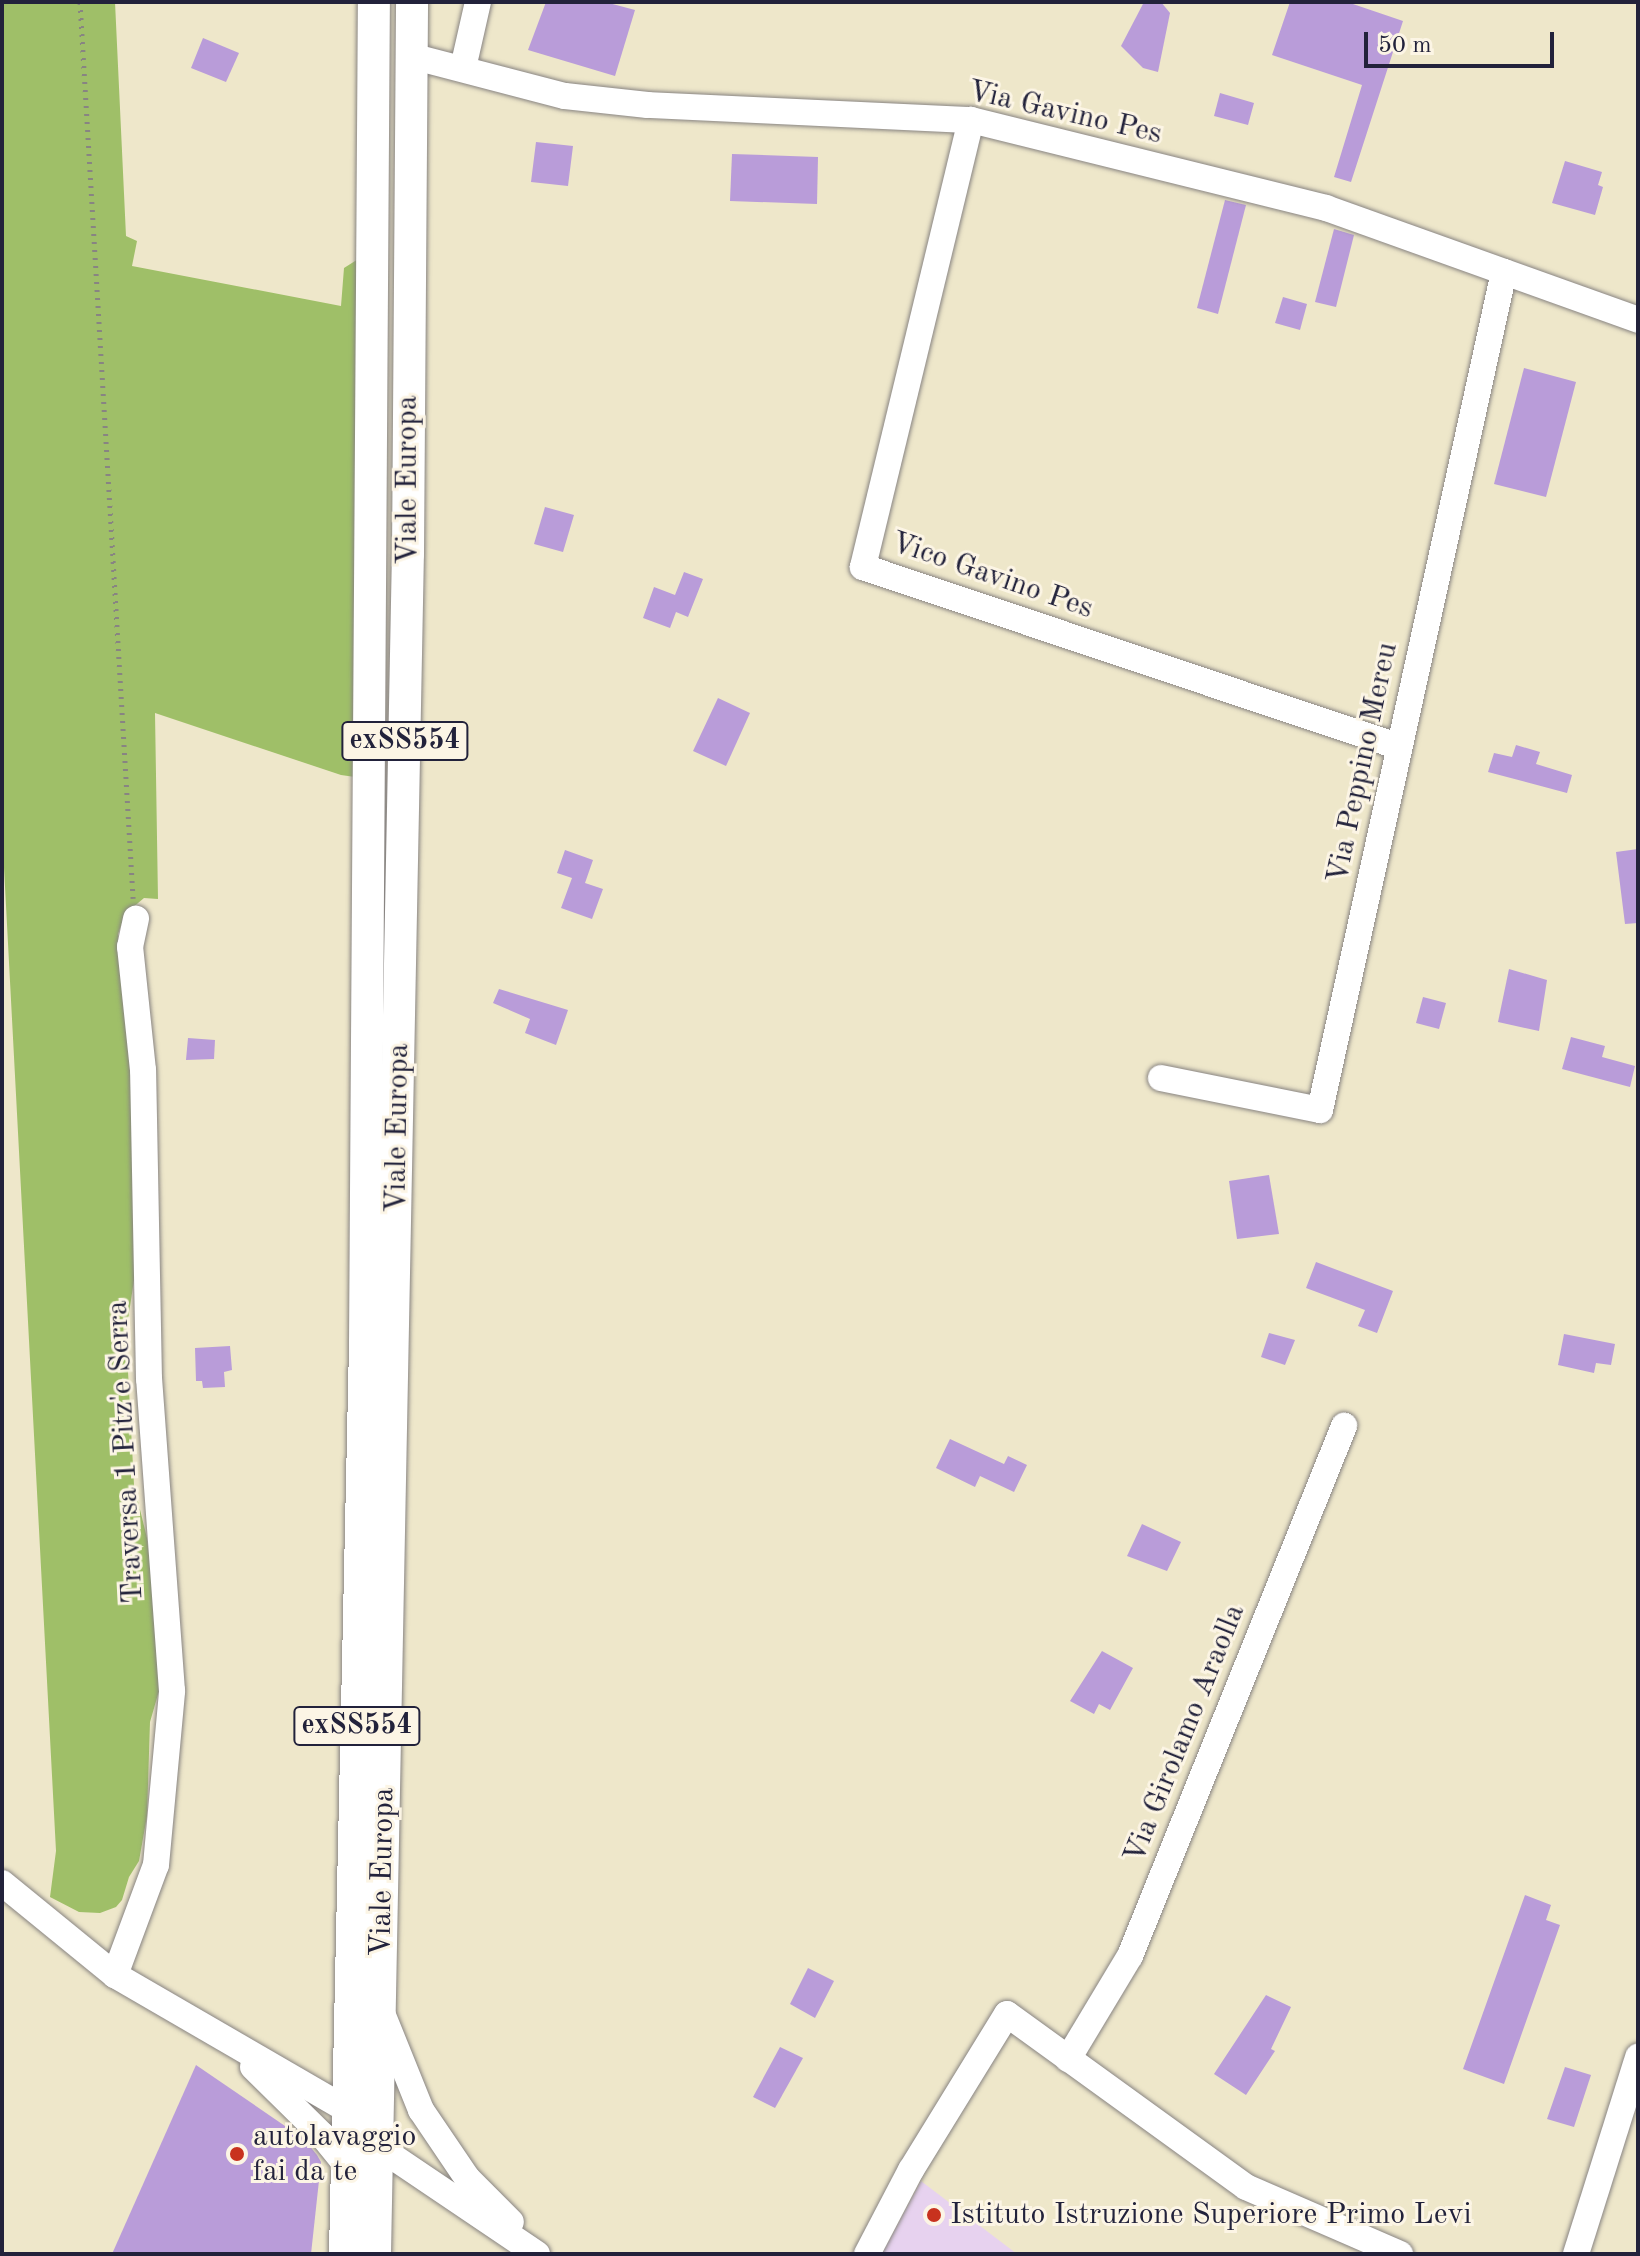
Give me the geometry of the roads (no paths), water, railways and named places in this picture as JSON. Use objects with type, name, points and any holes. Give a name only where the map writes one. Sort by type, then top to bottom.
[{"type":"main road","name":"Viale Europa","points":[[345,2254],[365,1342],[374,2]]},
{"type":"main road","name":"Viale Europa","points":[[375,2254],[407,570],[412,2]]},
{"type":"street","points":[[463,68],[478,2]]},
{"type":"street","name":"Via Gavino Pes","points":[[411,56],[565,96],[648,105],[971,120],[1326,208],[1638,320]]},
{"type":"street","name":"Vico Gavino Pes","points":[[971,120],[863,567],[1400,747]]},
{"type":"street","name":"Via Peppino Mereu","points":[[1161,1078],[1320,1110],[1504,272]]},
{"type":"street","name":"Traversa 1 Pitz'e Serra","points":[[115,1975],[156,1865],[162,1829],[172,1691],[149,1379],[143,1070],[130,947],[136,919]]},
{"type":"street","name":"Via Girolamo Araolla","points":[[1068,2059],[1130,1956],[1344,1426]]},
{"type":"street","points":[[2,1883],[115,1975],[348,2110],[377,2146],[537,2254]]},
{"type":"street","points":[[380,2008],[428,2122],[467,2178],[546,2254]]},
{"type":"street","points":[[867,2254],[911,2170],[1007,2014],[1246,2187],[1400,2254]]},
{"type":"street","points":[[227,2042],[322,2135],[347,2166]]},
{"type":"street","points":[[1576,2254],[1638,2057]]},
{"type":"place","name":"autolavaggio fai da te","points":[[237,2154]]},
{"type":"place","name":"Istituto Istruzione Superiore Primo Levi","points":[[934,2215]]}]
